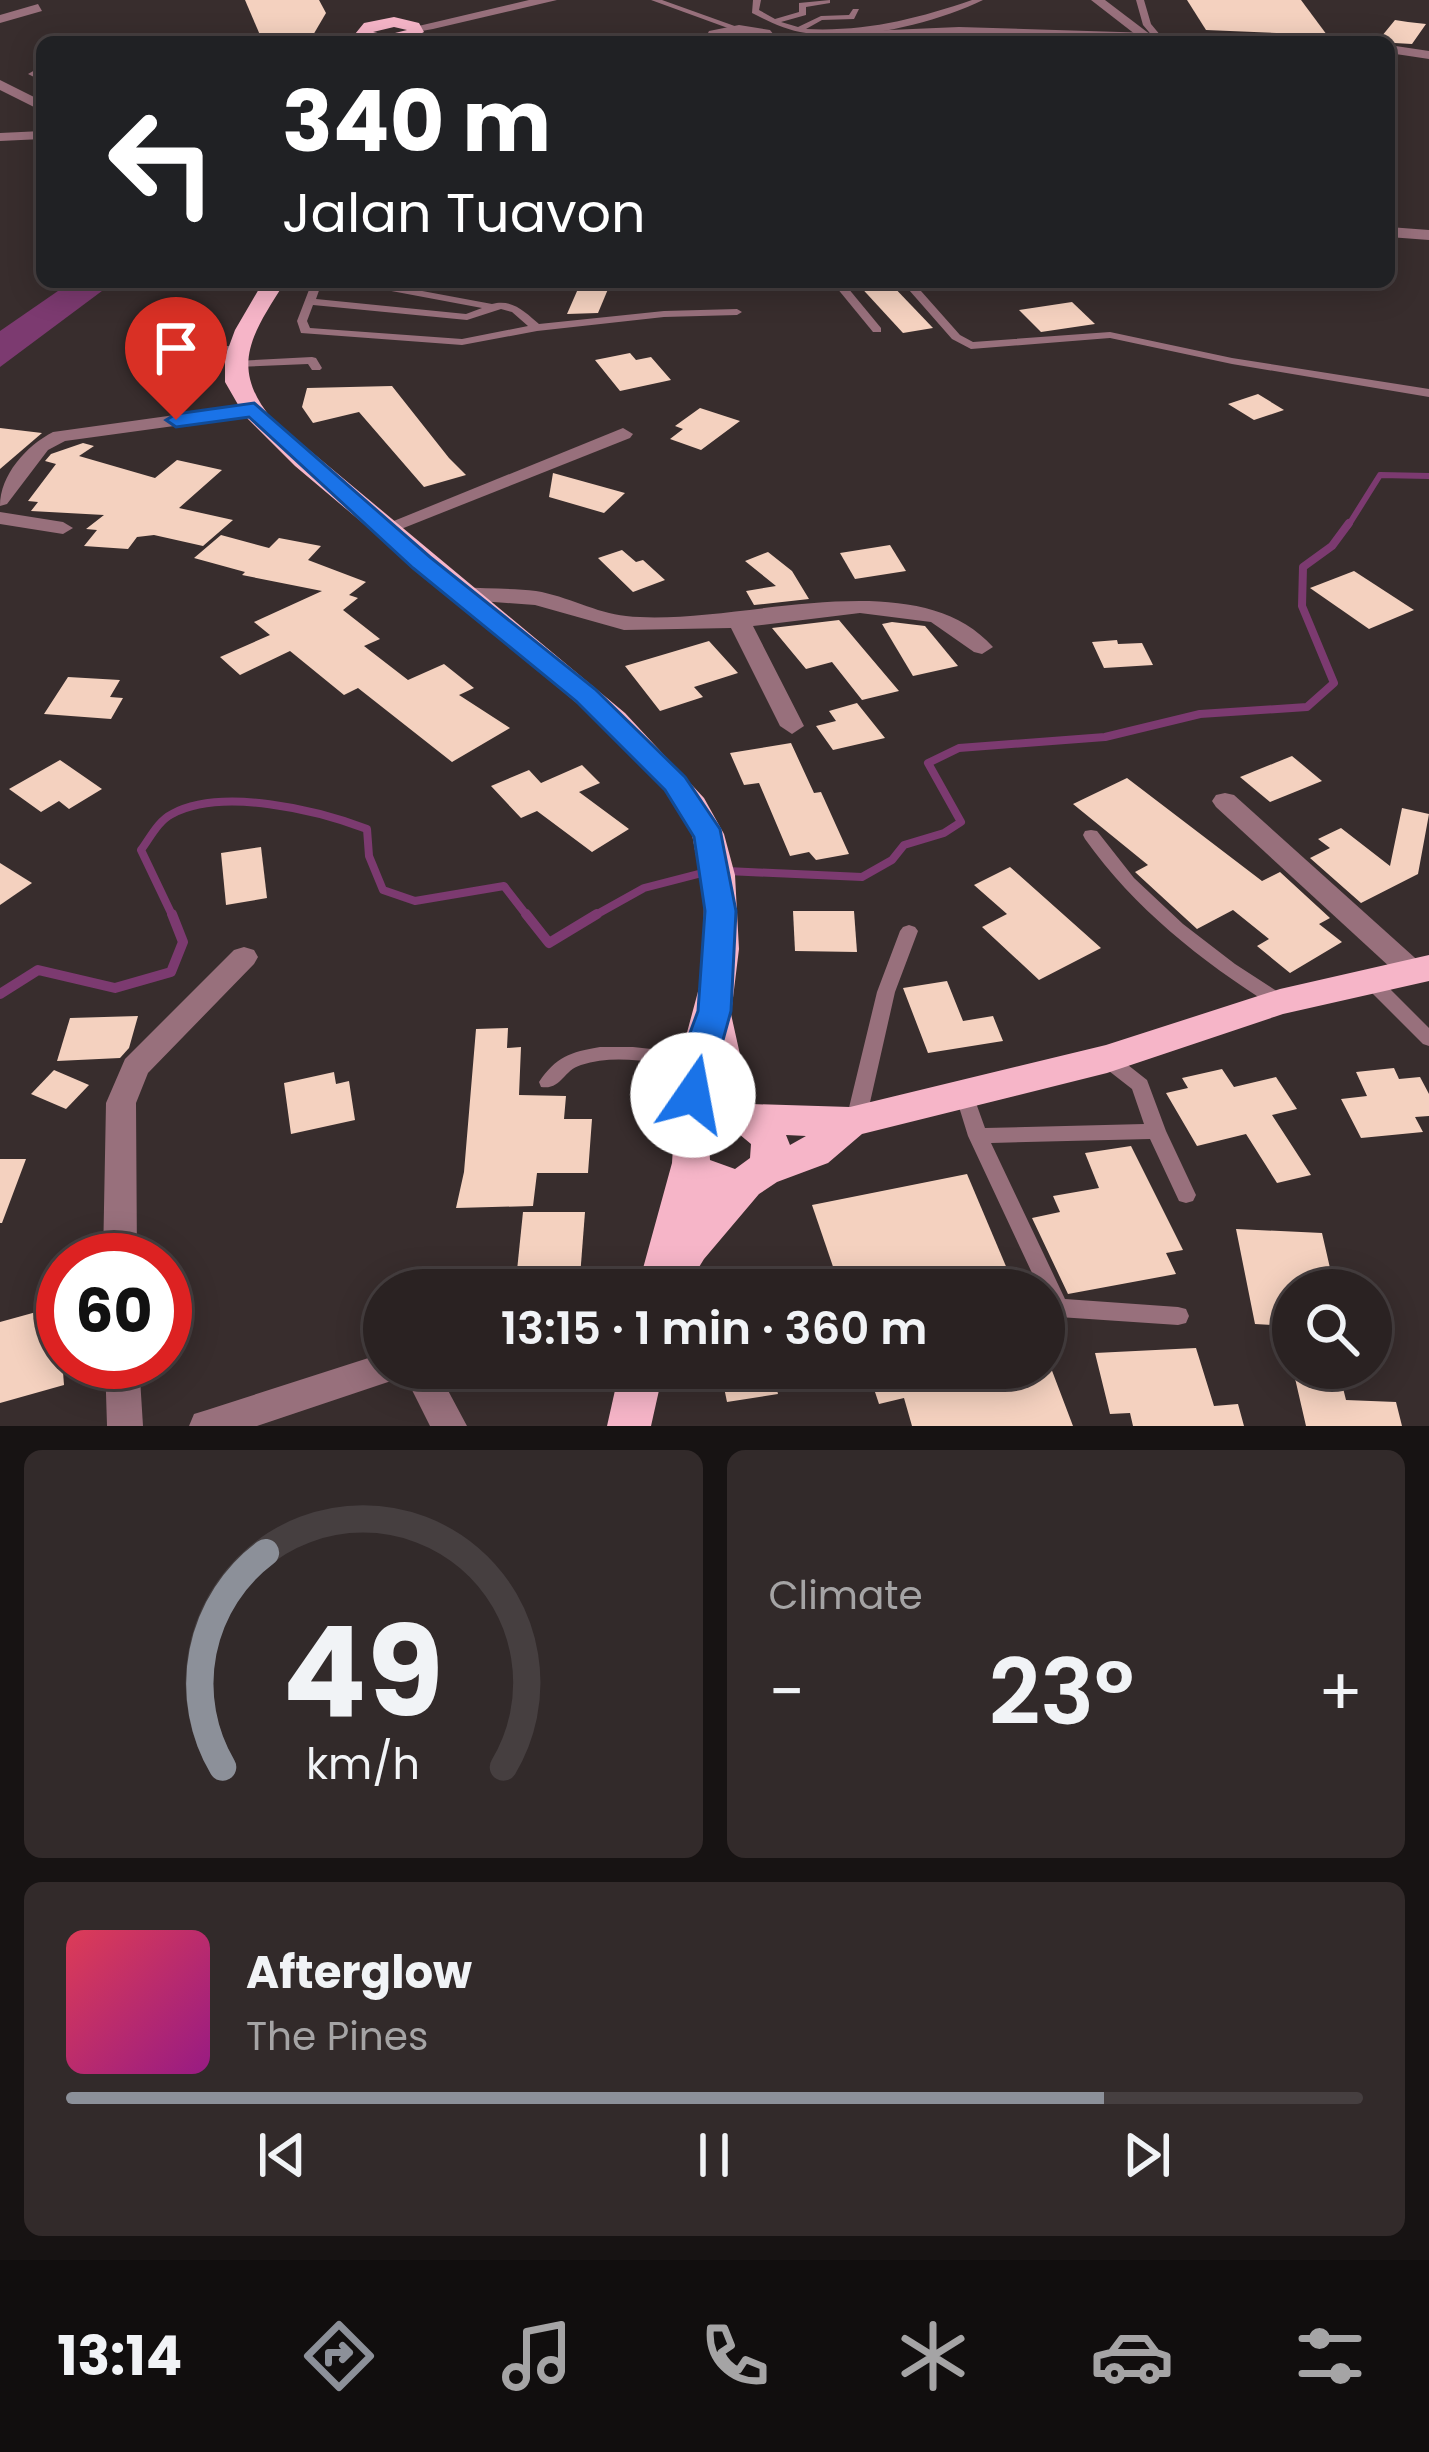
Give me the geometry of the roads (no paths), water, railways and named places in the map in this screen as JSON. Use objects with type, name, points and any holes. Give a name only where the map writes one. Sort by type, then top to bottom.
[{"type":"main road","points":[[271,288],[238,357],[236,379],[254,410],[383,529],[631,736],[675,783],[709,836],[721,911],[714,1011],[697,1060],[690,1152],[665,1269]]},
{"type":"main road","points":[[690,1152],[708,1122],[803,1117],[853,1121],[1107,1059],[1280,1002],[1421,970]]},
{"type":"main road","points":[[675,1269],[689,1247],[772,1159],[769,1137],[742,1119],[714,1011]]},
{"type":"main road","points":[[690,1152],[707,1180],[756,1177],[814,1152],[853,1121]]},
{"type":"main road","points":[[629,1426],[637,1389]]},
{"type":"street","points":[[388,32],[460,22],[499,8],[551,0]]},
{"type":"street","points":[[1097,0],[1151,36]]},
{"type":"street","points":[[0,19],[38,8]]},
{"type":"street","points":[[715,36],[740,29],[769,34]]},
{"type":"street","points":[[899,36],[959,31],[1075,36]]},
{"type":"street","points":[[388,32],[422,36]]},
{"type":"street","points":[[1395,50],[1429,55]]},
{"type":"street","points":[[0,84],[36,104]]},
{"type":"street","points":[[0,136],[36,135]]},
{"type":"street","points":[[1395,232],[1429,235]]},
{"type":"street","points":[[0,500],[41,446],[60,436],[254,410]]},
{"type":"street","points":[[383,529],[623,434]]},
{"type":"street","points":[[0,518],[63,527]]},
{"type":"street","points":[[462,594],[536,598],[624,623],[740,621],[845,605],[920,612],[937,616],[982,647]]},
{"type":"street","points":[[740,621],[792,726]]},
{"type":"street","points":[[1225,802],[1421,970]]},
{"type":"street","points":[[120,1233],[121,1103],[136,1067],[244,957]]},
{"type":"street","points":[[207,1426],[363,1375]]},
{"type":"street","points":[[123,1389],[125,1426]]},
{"type":"street","points":[[429,1389],[449,1426]]},
{"type":"lane","points":[[655,0],[740,29]]},
{"type":"lane","points":[[757,0],[755,11],[769,34]]},
{"type":"lane","points":[[769,34],[800,29],[851,31],[979,0]]},
{"type":"lane","points":[[1140,0],[1151,36]]},
{"type":"lane","points":[[803,13],[802,5],[827,1]]},
{"type":"lane","points":[[769,34],[803,13],[840,20],[856,10]]},
{"type":"lane","points":[[800,29],[821,18]]},
{"type":"lane","points":[[315,288],[302,322],[304,331],[462,342],[664,314],[737,312]]},
{"type":"lane","points":[[390,288],[516,310],[537,328]]},
{"type":"lane","points":[[842,288],[877,330]]},
{"type":"lane","points":[[912,288],[970,346],[988,348],[1085,335],[1125,337],[1232,362],[1429,393]]},
{"type":"lane","points":[[310,302],[467,316],[488,306]]},
{"type":"lane","points":[[208,338],[238,357],[299,358],[312,360],[316,368]]},
{"type":"lane","points":[[1091,835],[1127,882],[1246,982],[1280,1002]]},
{"type":"lane","points":[[853,1121],[886,992],[909,931]]},
{"type":"lane","points":[[1372,982],[1429,1040]]},
{"type":"lane","points":[[548,1082],[568,1062],[633,1054],[697,1060]]},
{"type":"lane","points":[[1107,1059],[1140,1085],[1186,1195]]},
{"type":"lane","points":[[964,1094],[978,1136],[1059,1308],[1178,1316]]},
{"type":"lane","points":[[978,1136],[1156,1132]]},
{"type":"waterway","points":[[1348,526],[1380,475],[1429,476]]},
{"type":"waterway","points":[[727,871],[862,877],[892,860],[904,845],[944,833],[961,822],[928,763],[959,748],[1105,737],[1200,714],[1307,707],[1334,683],[1302,606],[1303,567],[1332,546],[1349,523]]},
{"type":"waterway","points":[[173,917],[141,850],[172,814],[217,802],[270,804],[367,829],[369,856],[383,890],[415,901],[504,886],[528,917]]},
{"type":"waterway","points":[[592,917],[644,888],[706,872]]},
{"type":"waterway","points":[[0,994],[38,970],[115,988],[171,972],[183,942],[172,914]]},
{"type":"waterway","points":[[526,914],[549,943],[592,917]]},
{"type":"waterway","points":[[592,917],[597,914]]}]
